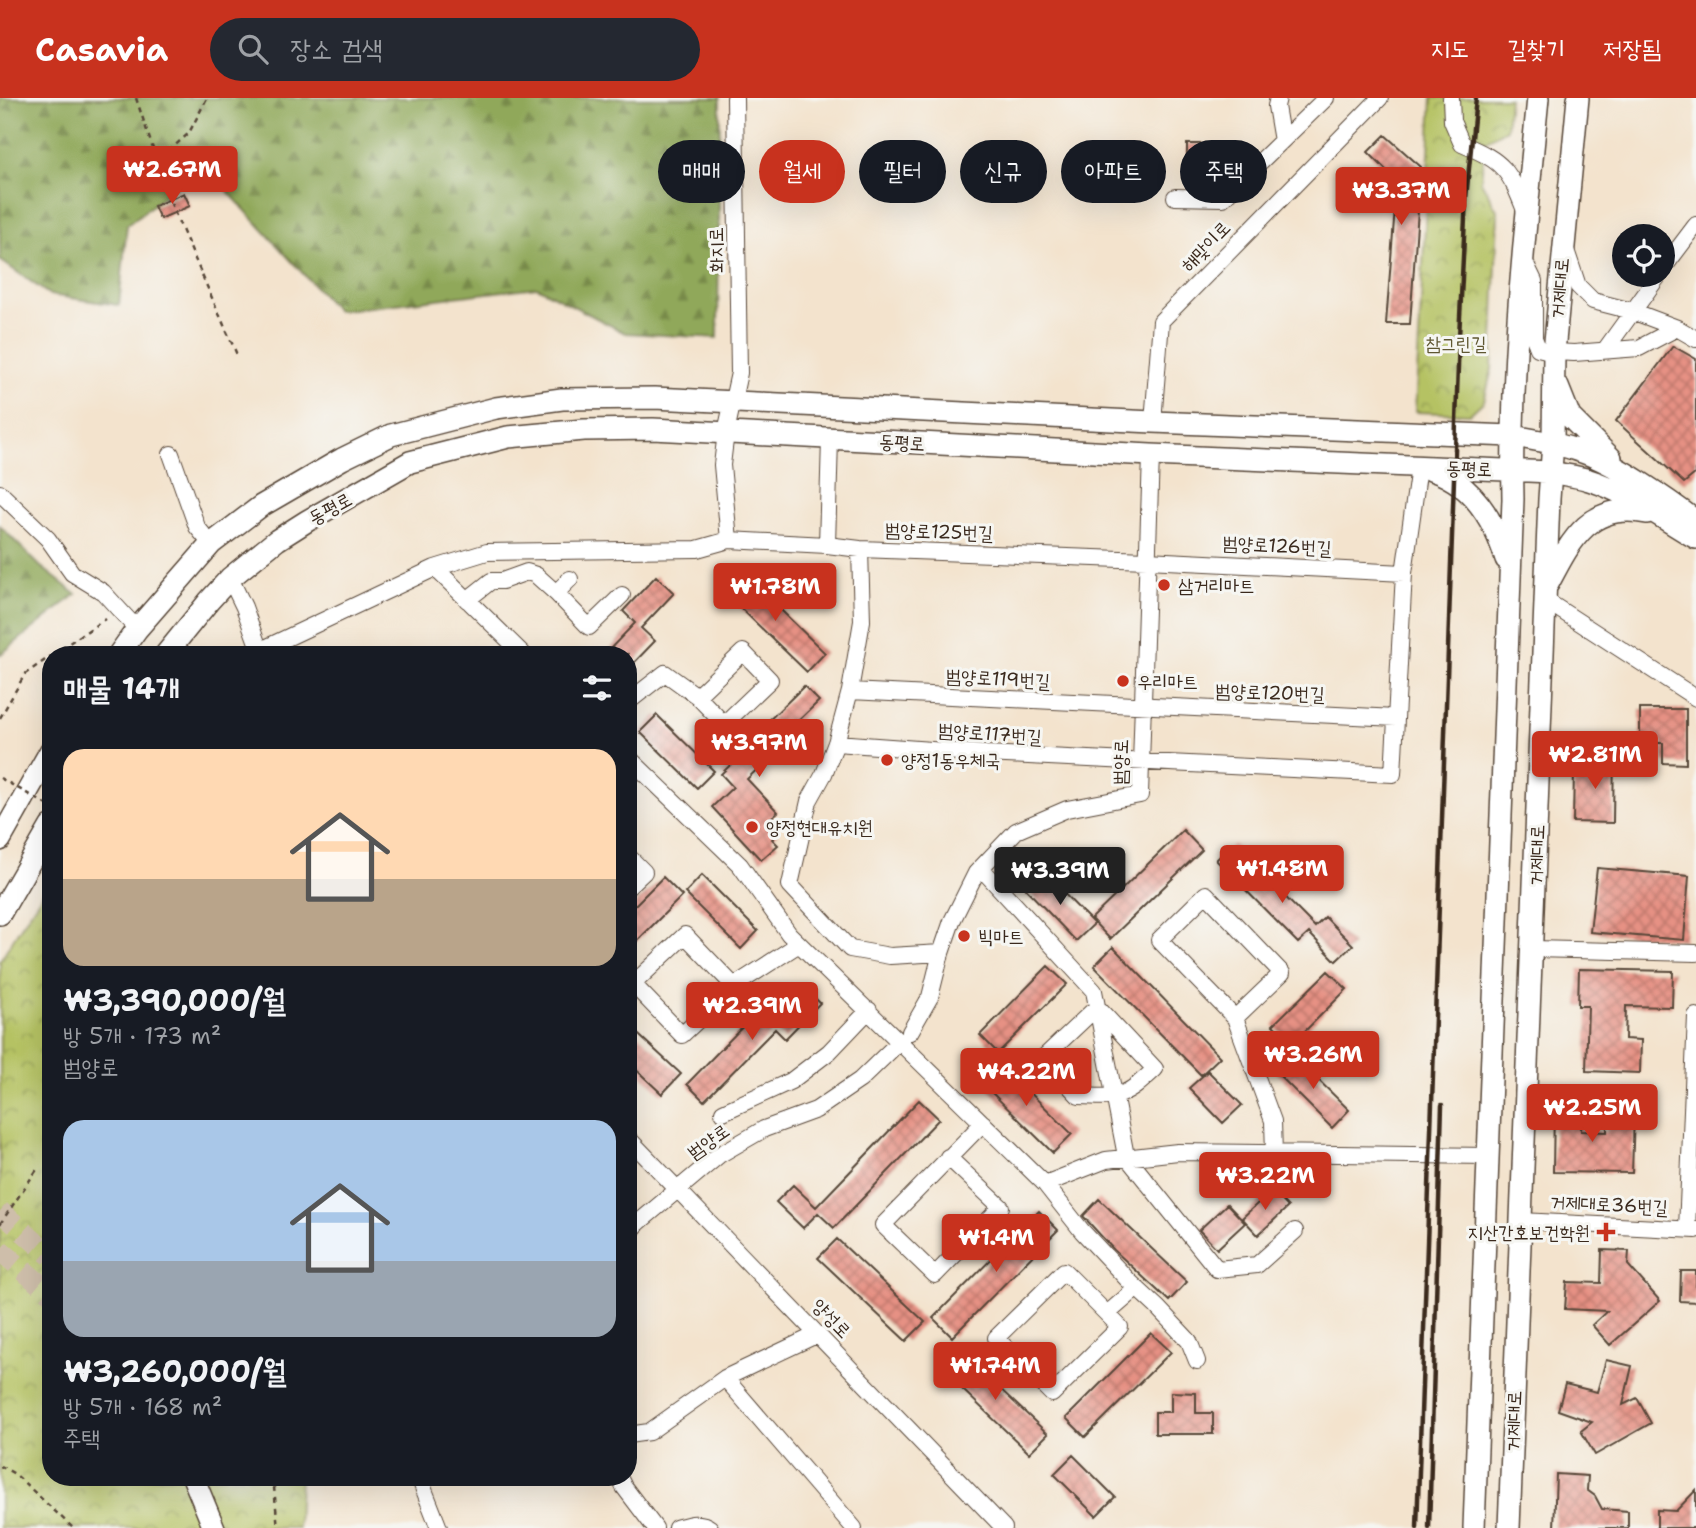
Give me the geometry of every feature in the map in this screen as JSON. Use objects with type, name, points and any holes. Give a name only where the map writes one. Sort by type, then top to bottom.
[{"type":"main road","name":"거제대로","points":[[1475,1528],[1510,576],[1513,470],[1511,436],[1522,258],[1538,98]]},
{"type":"main road","name":"거제대로","points":[[1509,1528],[1553,443],[1554,362],[1578,98]]},
{"type":"main road","points":[[1554,362],[1570,417],[1633,478]]},
{"type":"main road","name":"동평로","points":[[125,646],[211,544],[261,506],[342,459],[391,435],[454,417],[562,399],[735,401],[1153,422],[1511,436],[1553,443],[1589,454],[1633,478],[1696,521]]},
{"type":"main road","name":"동평로","points":[[172,646],[230,579],[277,540],[410,463],[508,437],[584,430],[726,432],[1152,455],[1551,472],[1589,480],[1637,502],[1696,538]]},
{"type":"main road","points":[[1419,467],[1445,475],[1478,501],[1497,530],[1510,576]]},
{"type":"main road","points":[[1545,594],[1565,551],[1588,523],[1604,513],[1628,509],[1658,516]]},
{"type":"main road","points":[[0,840],[42,766]]},
{"type":"main road","points":[[0,914],[42,842]]},
{"type":"main road","points":[[197,1486],[214,1528]]},
{"type":"street","name":"화지로","points":[[729,540],[722,465],[739,373],[735,98]]},
{"type":"street","points":[[1278,98],[1276,106],[1282,141]]},
{"type":"street","points":[[1175,197],[1223,198],[1326,98]]},
{"type":"street","name":"해맞이로","points":[[1153,422],[1161,321],[1380,98]]},
{"type":"street","points":[[1451,98],[1452,121],[1462,144],[1492,157],[1513,179],[1527,216]]},
{"type":"street","points":[[1675,253],[1696,225]]},
{"type":"street","points":[[1563,242],[1578,286],[1593,301],[1632,311],[1677,328],[1696,339]]},
{"type":"street","points":[[1522,258],[1534,281],[1534,338],[1538,348],[1554,362],[1605,350],[1639,348],[1677,328]]},
{"type":"street","points":[[1605,350],[1650,287]]},
{"type":"street","points":[[827,545],[830,439]]},
{"type":"street","points":[[171,454],[197,527],[211,544]]},
{"type":"street","name":"범양로","points":[[909,1032],[930,997],[952,921],[976,873],[1016,831],[1068,809],[1140,795],[1152,455]]},
{"type":"street","points":[[1396,718],[1404,573],[1419,467]]},
{"type":"street","points":[[0,494],[48,539],[72,573],[103,592],[137,629]]},
{"type":"street","name":"범양로125번길","points":[[274,646],[435,568],[487,552],[697,549],[729,540],[860,549],[1147,559]]},
{"type":"street","points":[[769,904],[790,885],[809,801],[824,774],[836,743],[850,691],[862,621],[860,549]]},
{"type":"street","name":"범양로126번길","points":[[1147,559],[1404,573]]},
{"type":"street","points":[[435,568],[515,646]]},
{"type":"street","points":[[467,600],[491,581],[502,581],[527,572],[536,575],[589,627],[622,595]]},
{"type":"street","points":[[230,579],[244,607],[258,646]]},
{"type":"street","points":[[555,593],[570,579]]},
{"type":"street","points":[[1545,594],[1696,698]]},
{"type":"street","points":[[637,695],[665,673],[697,696],[724,724],[770,680],[743,652],[697,696]]},
{"type":"street","name":"범양로119번길","points":[[850,691],[1143,707]]},
{"type":"street","name":"범양로120번길","points":[[1143,707],[1396,718]]},
{"type":"street","name":"범양로117번길","points":[[836,743],[1141,763],[1247,765],[1393,774],[1396,718]]},
{"type":"street","points":[[637,766],[740,865],[789,934],[1045,1184],[1082,1231],[1189,1341],[1197,1361]]},
{"type":"street","points":[[637,865],[644,872],[637,879]]},
{"type":"street","points":[[981,868],[1094,991],[1126,1156],[1217,1269],[1258,1265],[1295,1231]]},
{"type":"street","points":[[790,885],[850,949],[890,956],[941,953]]},
{"type":"street","points":[[1235,1018],[1282,972],[1206,894],[1158,940],[1235,1018],[1273,1121],[1274,1154]]},
{"type":"street","points":[[637,980],[685,935],[734,986]]},
{"type":"street","points":[[637,988],[682,1035],[734,986],[799,944]]},
{"type":"street","points":[[1533,949],[1696,953]]},
{"type":"street","points":[[1097,1007],[1155,1069],[1135,1088],[1114,1097],[1079,1096],[1043,1058],[1097,1007]]},
{"type":"street","points":[[723,1112],[791,1081],[828,1052],[869,1010]]},
{"type":"street","points":[[1692,1229],[1696,1016]]},
{"type":"street","name":"범양로","points":[[637,1224],[719,1155],[764,1129],[816,1110],[860,1080],[891,1050]]},
{"type":"street","points":[[948,1157],[1001,1208],[935,1275],[883,1224],[948,1157],[983,1123]]},
{"type":"street","name":"양성로","points":[[637,1147],[1004,1528]]},
{"type":"street","points":[[1045,1184],[1106,1160],[1178,1152],[1488,1156]]},
{"type":"street","name":"거제대로36번길","points":[[1521,1221],[1692,1229]]},
{"type":"street","points":[[1064,1271],[1107,1314],[1120,1327],[1052,1395],[996,1338],[1064,1271]]},
{"type":"street","points":[[1107,1314],[1137,1289]]},
{"type":"street","points":[[637,1434],[649,1432],[725,1378],[818,1334]]},
{"type":"street","points":[[725,1378],[853,1528]]},
{"type":"street","points":[[423,1486],[439,1528]]},
{"type":"street","points":[[624,1486],[655,1528]]},
{"type":"street","points":[[677,1528],[694,1524],[705,1524],[710,1528]]},
{"type":"path","points":[[136,98],[173,209],[238,357]]},
{"type":"path","points":[[163,181],[172,149],[189,133],[207,98]]},
{"type":"path","points":[[65,646],[120,608]]},
{"type":"path","points":[[0,718],[25,674],[42,662]]},
{"type":"path","points":[[0,778],[42,802]]},
{"type":"path","points":[[0,1224],[38,1168]]},
{"type":"path","points":[[0,1466],[15,1474],[73,1528]]},
{"type":"path","points":[[274,1486],[278,1528]]},
{"type":"green space","points":[[0,98],[720,98],[720,140],[658,140],[658,203],[719,203],[718,338],[625,333],[537,287],[337,311],[204,165],[127,225],[119,305],[50,295],[0,260]]},
{"type":"green space","name":"참그린길","points":[[1432,98],[1509,98],[1506,129],[1485,141],[1481,181],[1498,212],[1492,369],[1484,401],[1470,414],[1415,412]]},
{"type":"green space","points":[[0,526],[40,566],[76,594],[0,655]]},
{"type":"green space","points":[[42,894],[42,1486],[300,1486],[298,1528],[0,1528],[0,960]]},
{"type":"building","points":[[1385,135],[1421,167],[1410,324],[1386,324],[1397,181],[1368,152]]},
{"type":"building","points":[[184,193],[190,206],[160,219],[154,206]]},
{"type":"building","points":[[1673,346],[1696,359],[1696,473],[1684,483],[1616,421]]},
{"type":"building","points":[[744,574],[825,653],[807,672],[725,593]]},
{"type":"building","points":[[656,576],[674,593],[641,628],[655,641],[637,660],[637,646],[613,646],[635,623],[623,611]]},
{"type":"building","points":[[804,686],[819,701],[762,756],[766,761],[747,779],[778,812],[767,821],[778,833],[772,839],[778,845],[761,860],[712,807],[733,787],[721,774],[749,747],[746,743]]},
{"type":"building","points":[[1640,709],[1686,709],[1686,764],[1663,763],[1663,743],[1640,743]]},
{"type":"building","points":[[657,715],[714,771],[697,788],[640,732]]},
{"type":"building","points":[[1599,748],[1614,749],[1613,823],[1573,822],[1574,770],[1599,770]]},
{"type":"building","points":[[1183,830],[1202,850],[1110,939],[1091,919]]},
{"type":"building","points":[[1233,844],[1315,927],[1325,917],[1353,945],[1336,961],[1309,933],[1298,943],[1216,860]]},
{"type":"building","points":[[1597,868],[1689,876],[1684,940],[1590,932]]},
{"type":"building","points":[[1043,872],[1094,924],[1076,941],[1026,889]]},
{"type":"building","points":[[702,875],[758,931],[741,949],[685,893]]},
{"type":"building","points":[[663,877],[682,896],[637,941],[637,903]]},
{"type":"building","points":[[1113,947],[1220,1057],[1201,1075],[1094,966]]},
{"type":"building","points":[[1048,966],[1067,984],[998,1053],[980,1035]]},
{"type":"building","points":[[1579,969],[1673,971],[1672,1007],[1626,1006],[1625,1039],[1641,1040],[1640,1073],[1586,1071],[1588,1006],[1578,1006]]},
{"type":"building","points":[[1328,971],[1347,989],[1292,1044],[1273,1025]]},
{"type":"building","points":[[803,986],[820,1003],[785,1039],[775,1029],[704,1101],[687,1084],[757,1012],[768,1022]]},
{"type":"building","points":[[637,1033],[681,1074],[662,1094],[637,1070]]},
{"type":"building","points":[[1293,1055],[1349,1110],[1332,1128],[1276,1072]]},
{"type":"building","points":[[999,1062],[1072,1134],[1053,1153],[980,1081]]},
{"type":"building","points":[[1208,1071],[1242,1105],[1223,1123],[1189,1088]]},
{"type":"building","points":[[919,1100],[939,1119],[834,1228],[818,1213],[803,1228],[776,1202],[793,1185],[816,1207]]},
{"type":"building","points":[[1554,1105],[1581,1106],[1581,1131],[1607,1132],[1607,1114],[1634,1115],[1632,1173],[1553,1172]]},
{"type":"building","points":[[1272,1190],[1288,1207],[1258,1235],[1242,1218]]},
{"type":"building","points":[[1099,1199],[1187,1282],[1169,1301],[1114,1250],[1083,1216]]},
{"type":"building","points":[[1227,1204],[1245,1223],[1217,1249],[1199,1230]]},
{"type":"building","points":[[1039,1211],[1058,1230],[952,1337],[933,1318]]},
{"type":"building","points":[[837,1239],[925,1322],[906,1341],[818,1258]]},
{"type":"building","points":[[1602,1250],[1629,1251],[1628,1265],[1660,1301],[1610,1345],[1592,1325],[1607,1311],[1565,1309],[1567,1282],[1601,1283]]},
{"type":"building","points":[[1681,1271],[1696,1271],[1696,1302],[1680,1301]]},
{"type":"building","points":[[1151,1333],[1171,1352],[1085,1437],[1066,1418]]},
{"type":"building","points":[[960,1351],[1048,1434],[1029,1453],[942,1370]]},
{"type":"building","points":[[1606,1360],[1632,1366],[1623,1405],[1637,1398],[1651,1423],[1595,1455],[1581,1431],[1592,1422],[1558,1410],[1565,1384],[1597,1392]]},
{"type":"building","points":[[1171,1392],[1196,1393],[1196,1413],[1213,1413],[1213,1434],[1155,1434],[1155,1412],[1171,1412]]},
{"type":"building","points":[[1073,1455],[1115,1497],[1096,1516],[1054,1474]]},
{"type":"building","points":[[1556,1474],[1588,1476],[1587,1490],[1595,1496],[1602,1509],[1628,1511],[1628,1528],[1554,1528]]},
{"type":"building","points":[[1696,1490],[1696,1528],[1657,1528],[1657,1510],[1676,1511]]},
{"type":"tunnel","points":[[0,1211],[42,1248]]},
{"type":"tunnel","points":[[0,1250],[42,1286]]},
{"type":"railway","points":[[1417,1528],[1459,337],[1466,198],[1476,98]]},
{"type":"railway","points":[[1429,1528],[1442,1105]]},
{"type":"place","name":"삼거리마트","points":[[1164,585]]},
{"type":"place","name":"우리마트","points":[[1123,681]]},
{"type":"place","name":"양정1동우체국","points":[[887,760]]},
{"type":"place","name":"양정현대유치원","points":[[752,827]]},
{"type":"place","name":"빅마트","points":[[964,936]]},
{"type":"place","name":"지산간호보건학원","points":[[1606,1232]]}]
